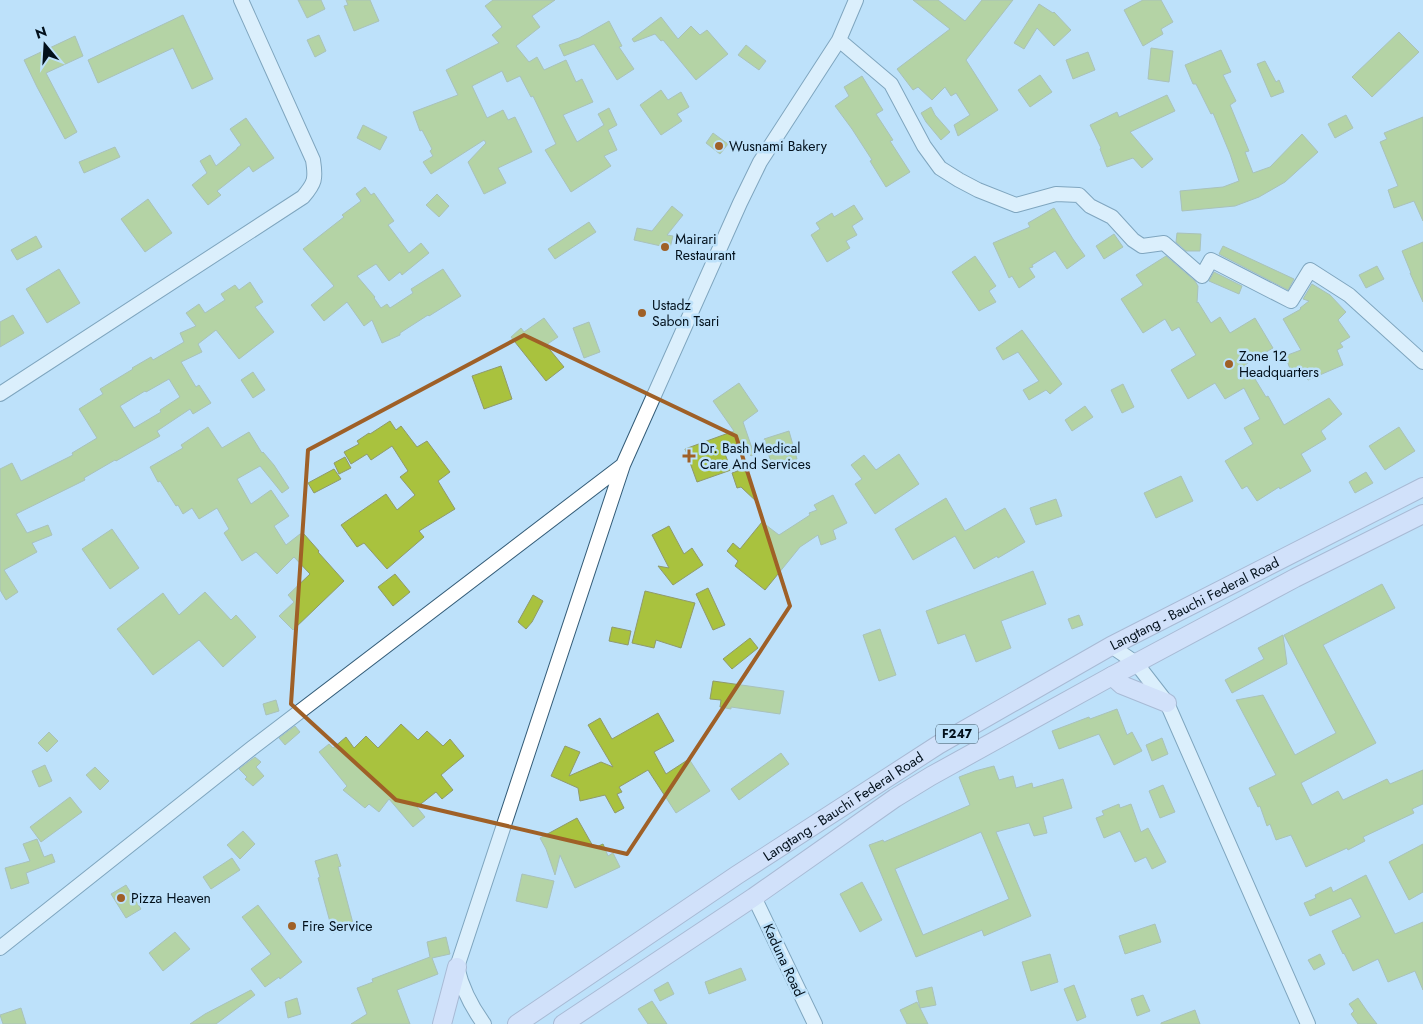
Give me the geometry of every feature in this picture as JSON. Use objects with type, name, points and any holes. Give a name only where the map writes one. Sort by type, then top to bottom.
[{"type":"main road","name":"Langtang - Bauchi Federal Road","points":[[517,1024],[737,875],[938,745],[1111,646],[1423,487]]},
{"type":"main road","name":"Langtang - Bauchi Federal Road","points":[[563,1024],[754,897],[902,794],[1136,663],[1295,578],[1423,514]]},
{"type":"main road","points":[[1112,676],[1122,685],[1167,703]]},
{"type":"main road","points":[[442,1024],[457,967]]},
{"type":"street","points":[[0,394],[303,196],[312,186],[315,173],[313,160],[241,0]]},
{"type":"street","points":[[484,1024],[467,998],[457,967],[623,465],[760,162],[839,40],[856,0]]},
{"type":"street","points":[[839,40],[890,84],[924,146],[940,168],[958,180],[1016,205],[1056,194],[1079,195],[1090,206],[1112,217],[1133,240],[1142,246],[1164,243],[1202,276],[1212,260],[1292,301],[1310,270],[1350,295],[1423,362]]},
{"type":"street","points":[[0,948],[252,748],[623,465]]},
{"type":"street","points":[[1111,646],[1136,663],[1167,703],[1308,1024]]},
{"type":"street","name":"Kaduna Road","points":[[754,897],[815,1024]]},
{"type":"highlighted area","points":[[524,335],[736,436],[790,606],[627,854],[396,800],[291,704],[308,450]]},
{"type":"building","points":[[298,0],[321,0],[325,9],[307,18]]},
{"type":"building","points":[[346,0],[370,0],[379,21],[354,31],[344,6],[348,5]]},
{"type":"building","points":[[493,0],[555,0],[532,16],[540,27],[516,46],[529,62],[537,57],[544,70],[566,60],[576,82],[582,79],[593,102],[563,115],[577,142],[604,125],[598,114],[609,108],[617,125],[608,130],[617,150],[604,156],[611,166],[571,192],[545,150],[556,144],[533,96],[531,97],[520,76],[507,82],[502,71],[472,86],[487,118],[503,110],[508,120],[515,117],[532,152],[498,168],[506,183],[484,194],[468,162],[486,143],[484,140],[431,174],[423,162],[433,156],[430,151],[432,149],[422,130],[420,131],[413,112],[458,95],[446,70],[499,43],[492,35],[502,27],[485,6]]},
{"type":"building","points":[[913,0],[938,0],[965,21],[982,0],[1013,0],[966,60],[998,110],[958,136],[954,125],[970,115],[956,93],[951,96],[945,87],[932,100],[918,87],[913,90],[897,69],[950,29]]},
{"type":"building","points":[[1143,0],[1161,0],[1173,22],[1161,29],[1163,34],[1143,46],[1124,10]]},
{"type":"building","points":[[1039,4],[1054,12],[1071,30],[1054,46],[1037,28],[1024,49],[1014,43]]},
{"type":"building","points":[[183,15],[213,79],[192,89],[173,48],[98,83],[88,60]]},
{"type":"building","points":[[661,17],[678,39],[691,26],[700,35],[707,30],[728,54],[696,80],[663,40],[661,41],[655,34],[634,42],[632,39]]},
{"type":"building","points":[[609,21],[622,46],[619,47],[634,69],[617,80],[594,44],[564,56],[559,45],[579,38]]},
{"type":"building","points":[[1399,32],[1419,52],[1372,97],[1352,77]]},
{"type":"building","points":[[319,35],[326,51],[315,57],[307,40]]},
{"type":"building","points":[[75,36],[83,56],[46,73],[77,132],[65,139],[24,60]]},
{"type":"building","points":[[746,45],[766,61],[759,70],[738,55]]},
{"type":"building","points":[[1151,48],[1173,51],[1169,82],[1148,79]]},
{"type":"building","points":[[1221,50],[1231,72],[1223,75],[1236,101],[1230,105],[1249,151],[1245,152],[1253,173],[1270,167],[1302,134],[1318,152],[1285,182],[1259,197],[1235,206],[1182,211],[1180,191],[1223,187],[1239,181],[1213,113],[1211,114],[1196,84],[1193,84],[1185,65]]},
{"type":"building","points":[[1088,52],[1095,70],[1073,79],[1066,60]]},
{"type":"building","points":[[1265,61],[1276,82],[1279,80],[1284,92],[1271,97],[1257,64]]},
{"type":"building","points":[[1040,75],[1052,92],[1030,107],[1018,90]]},
{"type":"building","points":[[862,76],[883,110],[876,114],[893,140],[890,141],[910,172],[886,187],[870,161],[872,160],[835,106],[849,96],[844,87]]},
{"type":"building","points":[[661,90],[668,100],[681,92],[689,107],[677,114],[682,121],[661,135],[640,105]]},
{"type":"building","points":[[1167,95],[1175,111],[1130,132],[1153,159],[1142,168],[1133,158],[1107,167],[1101,148],[1090,125],[1117,112],[1119,117]]},
{"type":"building","points":[[931,107],[935,115],[950,132],[941,140],[921,113]]},
{"type":"building","points":[[1346,115],[1353,128],[1335,138],[1328,124]]},
{"type":"building","points":[[1423,117],[1423,221],[1414,201],[1394,208],[1388,190],[1398,186],[1380,142],[1387,139],[1384,133]]},
{"type":"building","points":[[246,118],[274,158],[253,172],[249,166],[217,191],[221,195],[208,205],[192,185],[207,173],[200,161],[210,155],[216,166],[237,149],[241,145],[230,129]]},
{"type":"building","points":[[363,125],[387,137],[380,150],[357,138]]},
{"type":"building","points":[[713,133],[728,144],[720,154],[706,143]]},
{"type":"building","points":[[115,147],[120,157],[84,173],[79,162]]},
{"type":"building","points":[[365,187],[371,195],[374,193],[394,221],[388,225],[409,253],[421,243],[429,253],[402,275],[400,272],[389,281],[376,264],[357,276],[375,297],[381,308],[387,304],[390,308],[413,293],[411,289],[443,269],[461,296],[428,315],[400,333],[400,335],[382,343],[372,320],[364,326],[347,302],[324,321],[311,305],[334,286],[303,249],[361,201],[356,194]]},
{"type":"building","points":[[437,194],[449,206],[439,217],[426,205]]},
{"type":"building","points":[[148,199],[172,233],[145,252],[121,219]]},
{"type":"building","points":[[854,205],[863,219],[852,226],[857,235],[846,241],[850,248],[827,262],[811,235],[820,229],[816,223],[832,213],[834,217]]},
{"type":"building","points":[[672,206],[683,215],[667,235],[673,236],[670,248],[634,240],[637,228],[652,231]]},
{"type":"building","points":[[1054,208],[1085,256],[1067,269],[1055,251],[1029,268],[1035,277],[1019,288],[1012,276],[1009,278],[993,243],[1030,227],[1028,223]]},
{"type":"building","points":[[589,222],[596,232],[555,259],[548,249]]},
{"type":"building","points":[[1177,233],[1201,234],[1200,251],[1186,251],[1176,242]]},
{"type":"building","points":[[1114,234],[1123,247],[1104,259],[1096,246]]},
{"type":"building","points":[[36,236],[42,247],[17,260],[11,250]]},
{"type":"building","points":[[1423,242],[1423,302],[1402,251]]},
{"type":"building","points":[[1223,246],[1294,279],[1288,290],[1219,254]]},
{"type":"building","points":[[975,256],[996,286],[989,291],[996,302],[979,311],[952,272]]},
{"type":"building","points":[[1166,256],[1195,281],[1198,286],[1197,303],[1211,323],[1220,317],[1230,333],[1255,318],[1273,348],[1246,364],[1266,397],[1268,396],[1284,425],[1329,398],[1342,414],[1321,431],[1326,439],[1301,454],[1311,471],[1280,489],[1279,487],[1257,501],[1247,486],[1242,489],[1225,461],[1253,444],[1244,428],[1260,419],[1244,388],[1225,399],[1215,383],[1188,399],[1171,370],[1196,355],[1179,327],[1172,331],[1165,319],[1143,333],[1121,299],[1143,285],[1136,275]]},
{"type":"building","points":[[1377,266],[1384,279],[1366,288],[1359,275]]},
{"type":"building","points":[[59,269],[80,303],[47,323],[26,289]]},
{"type":"building","points":[[1214,272],[1242,286],[1239,294],[1209,281]]},
{"type":"building","points":[[250,282],[263,302],[255,307],[274,332],[239,359],[216,330],[198,344],[202,352],[181,362],[196,387],[199,385],[211,403],[193,414],[190,409],[157,431],[160,436],[84,478],[85,480],[16,514],[27,533],[48,525],[52,535],[32,543],[37,552],[4,570],[18,592],[6,600],[0,590],[0,469],[12,463],[21,481],[73,455],[72,453],[97,438],[79,409],[103,394],[100,389],[132,368],[151,357],[153,360],[184,342],[180,333],[196,326],[186,313],[199,304],[205,313],[225,300],[221,294],[235,285],[239,290]],"holes":[[[169,379],[180,397],[160,410],[161,412],[134,428],[120,406]]]},
{"type":"building","points":[[1312,284],[1330,295],[1346,312],[1338,320],[1350,337],[1340,343],[1343,347],[1337,350],[1343,365],[1308,380],[1302,367],[1291,371],[1285,356],[1301,350],[1283,319],[1301,309],[1309,301],[1303,299]]},
{"type":"building","points":[[13,315],[24,333],[0,347],[0,322]]},
{"type":"building","points":[[544,318],[558,337],[546,345],[564,367],[546,381],[511,337],[521,328],[524,332]]},
{"type":"building","points":[[589,322],[600,352],[584,358],[573,328]]},
{"type":"building","points":[[1022,330],[1062,384],[1050,394],[1046,390],[1029,400],[1023,390],[1039,381],[1018,352],[1003,360],[996,348]]},
{"type":"building","points":[[501,366],[512,399],[484,409],[472,376]]},
{"type":"building","points":[[253,372],[265,390],[253,398],[241,380]]},
{"type":"building","points":[[739,383],[758,411],[743,422],[754,454],[751,456],[742,444],[724,451],[731,470],[697,482],[685,449],[734,431],[713,401]]},
{"type":"building","points":[[1123,384],[1134,407],[1122,413],[1111,390]]},
{"type":"building","points":[[1085,406],[1093,417],[1072,431],[1065,420]]},
{"type":"building","points":[[390,421],[396,430],[401,426],[417,447],[427,441],[450,472],[438,481],[455,509],[419,531],[424,537],[387,569],[364,543],[357,547],[341,525],[386,494],[397,510],[415,495],[400,477],[408,471],[392,446],[371,460],[367,454],[351,464],[344,452],[359,444],[357,441]]},
{"type":"building","points":[[208,427],[222,448],[249,432],[262,453],[274,465],[289,488],[282,493],[260,466],[237,479],[251,504],[271,490],[289,516],[274,526],[286,545],[300,534],[304,534],[344,581],[293,630],[279,616],[294,602],[288,595],[310,574],[294,557],[277,574],[256,552],[242,561],[224,533],[229,529],[217,508],[199,519],[192,508],[183,514],[160,481],[158,482],[150,467],[183,448],[181,445]]},
{"type":"building","points":[[1399,427],[1415,451],[1385,470],[1369,446]]},
{"type":"building","points":[[789,431],[797,459],[772,466],[764,439]]},
{"type":"building","points":[[899,454],[919,484],[875,514],[855,484],[862,479],[851,465],[864,455],[876,470]]},
{"type":"building","points":[[345,457],[351,468],[339,474],[334,463]]},
{"type":"building","points":[[334,469],[341,479],[314,493],[308,483]]},
{"type":"building","points":[[743,469],[749,476],[758,503],[741,487],[737,488],[732,473]]},
{"type":"building","points":[[1366,472],[1373,483],[1355,493],[1349,482]]},
{"type":"building","points":[[1181,476],[1193,501],[1156,518],[1144,493]]},
{"type":"building","points":[[833,495],[847,523],[833,530],[836,539],[821,545],[818,535],[800,547],[765,590],[735,566],[738,561],[727,551],[733,543],[740,549],[762,522],[779,535],[810,515],[809,513],[817,510],[814,505]]},
{"type":"building","points":[[946,498],[965,531],[1005,508],[1025,542],[998,558],[997,556],[974,569],[955,536],[913,560],[895,529]]},
{"type":"building","points":[[1056,499],[1062,516],[1036,525],[1030,508]]},
{"type":"building","points":[[669,526],[684,554],[692,548],[703,565],[673,585],[658,566],[669,568],[652,535]]},
{"type":"building","points":[[112,529],[139,568],[110,589],[82,549]]},
{"type":"building","points":[[1033,571],[1046,604],[1001,621],[1011,648],[976,662],[965,634],[938,644],[926,611]]},
{"type":"building","points":[[395,574],[410,592],[393,606],[378,587]]},
{"type":"building","points":[[1382,584],[1395,608],[1323,645],[1376,743],[1301,783],[1312,805],[1338,791],[1343,800],[1387,779],[1390,784],[1423,770],[1423,804],[1412,809],[1414,813],[1363,837],[1365,841],[1306,867],[1291,835],[1276,840],[1270,824],[1267,826],[1260,806],[1258,807],[1249,788],[1276,775],[1236,700],[1263,695],[1295,755],[1336,733],[1284,635]]},
{"type":"building","points":[[708,588],[725,625],[713,630],[696,594]]},
{"type":"building","points":[[645,591],[695,603],[681,648],[656,640],[654,648],[632,643]]},
{"type":"building","points":[[205,592],[231,620],[236,615],[256,637],[223,667],[199,640],[153,675],[117,629],[163,593],[179,615]]},
{"type":"building","points":[[533,595],[543,601],[526,629],[518,622]]},
{"type":"building","points":[[1079,615],[1083,625],[1072,629],[1068,619]]},
{"type":"building","points":[[612,627],[631,631],[628,645],[609,641]]},
{"type":"building","points":[[880,629],[896,675],[879,681],[863,635]]},
{"type":"building","points":[[1283,635],[1287,664],[1232,693],[1225,680],[1264,659],[1258,648]]},
{"type":"building","points":[[750,638],[758,648],[732,669],[723,659]]},
{"type":"building","points":[[713,681],[784,691],[780,714],[720,707],[721,700],[710,699]]},
{"type":"building","points":[[276,700],[279,711],[266,715],[263,704]]},
{"type":"building","points":[[1117,709],[1127,735],[1132,732],[1142,751],[1114,765],[1099,734],[1059,749],[1052,731]]},
{"type":"building","points":[[658,713],[674,741],[654,752],[666,774],[689,759],[710,791],[676,813],[648,770],[619,787],[622,792],[617,794],[624,808],[615,813],[605,795],[580,801],[578,788],[551,776],[565,746],[580,752],[569,776],[601,762],[613,767],[588,725],[600,718],[612,739]]},
{"type":"building","points":[[401,724],[418,740],[427,731],[443,746],[450,739],[464,756],[441,775],[453,790],[442,799],[436,792],[417,807],[425,817],[413,827],[389,799],[379,812],[369,804],[365,808],[343,790],[347,786],[319,752],[329,744],[333,748],[346,737],[354,748],[366,736],[378,748]]},
{"type":"building","points":[[295,726],[300,732],[285,745],[279,738]]},
{"type":"building","points":[[49,732],[58,741],[47,752],[38,743]]},
{"type":"building","points":[[1162,738],[1168,754],[1152,761],[1146,745]]},
{"type":"building","points":[[781,753],[789,764],[739,800],[731,789]]},
{"type":"building","points":[[255,757],[261,762],[256,767],[264,776],[253,786],[245,779],[247,777],[239,769]]},
{"type":"building","points":[[45,765],[52,781],[39,787],[32,771]]},
{"type":"building","points":[[994,766],[999,780],[1013,776],[1016,788],[1032,783],[1033,788],[1063,779],[1072,808],[1043,817],[1047,833],[1034,836],[1029,823],[996,832],[1031,916],[984,936],[982,930],[916,957],[869,845],[883,840],[884,842],[970,805],[959,777]],"holes":[[[981,832],[1009,899],[923,935],[895,869]]]},
{"type":"building","points":[[95,767],[109,781],[100,790],[86,775]]},
{"type":"building","points":[[1163,785],[1175,812],[1160,818],[1149,791]]},
{"type":"building","points":[[70,797],[82,812],[41,842],[30,827]]},
{"type":"building","points":[[1119,804],[1120,808],[1131,804],[1141,832],[1148,828],[1166,862],[1152,869],[1146,857],[1135,862],[1120,831],[1104,838],[1096,818],[1104,815],[1102,811]]},
{"type":"building","points":[[577,818],[594,848],[603,844],[608,856],[613,853],[620,867],[575,888],[560,855],[555,875],[540,838]]},
{"type":"building","points":[[243,831],[255,844],[240,859],[227,845]]},
{"type":"building","points":[[37,839],[44,857],[52,854],[55,862],[26,873],[29,883],[11,889],[5,868],[30,861],[23,844]]},
{"type":"building","points":[[1423,844],[1423,892],[1409,900],[1389,862]]},
{"type":"building","points":[[337,854],[341,866],[338,867],[354,927],[333,933],[315,861]]},
{"type":"building","points":[[232,858],[240,870],[211,889],[203,877]]},
{"type":"building","points":[[522,874],[554,881],[547,908],[516,901]]},
{"type":"building","points":[[1366,875],[1395,934],[1423,922],[1423,990],[1415,971],[1388,982],[1378,959],[1353,971],[1332,931],[1361,917],[1351,898],[1310,916],[1304,903],[1316,898],[1315,895],[1331,887],[1333,892]]},
{"type":"building","points":[[862,882],[882,920],[860,932],[840,894]]},
{"type":"building","points":[[126,885],[141,909],[126,918],[111,894]]},
{"type":"building","points":[[258,905],[302,962],[280,979],[279,977],[265,987],[251,969],[271,954],[242,917]]},
{"type":"building","points":[[1155,924],[1161,942],[1125,954],[1119,936]]},
{"type":"building","points":[[175,932],[190,949],[163,971],[149,953]]},
{"type":"building","points":[[446,937],[450,954],[432,958],[438,974],[397,990],[410,1024],[351,1024],[367,1014],[357,988],[373,982],[372,979],[430,957],[427,942]]},
{"type":"building","points":[[1050,954],[1058,982],[1031,991],[1022,962]]},
{"type":"building","points":[[1320,954],[1325,964],[1314,970],[1308,960]]},
{"type":"building","points":[[741,968],[746,980],[709,994],[705,982]]},
{"type":"building","points":[[668,982],[674,994],[660,1001],[654,990]]},
{"type":"building","points":[[1074,985],[1086,1017],[1077,1021],[1064,989]]},
{"type":"building","points":[[932,987],[936,1005],[920,1008],[916,991]]},
{"type":"building","points":[[251,990],[255,995],[216,1024],[190,1024],[205,1014]]},
{"type":"building","points":[[1143,995],[1150,1011],[1137,1016],[1131,999]]},
{"type":"building","points":[[297,998],[301,1014],[288,1018],[285,1002]]},
{"type":"building","points":[[1358,998],[1377,1024],[1358,1024],[1351,1014],[1354,1011],[1349,1004]]},
{"type":"building","points":[[652,1001],[667,1024],[648,1024],[638,1009]]},
{"type":"building","points":[[917,1002],[928,1024],[907,1024],[900,1010]]},
{"type":"building","points":[[21,1008],[26,1024],[3,1024],[0,1015]]},
{"type":"building","points":[[1195,1010],[1200,1024],[1161,1024],[1161,1023]]},
{"type":"place","name":"Wusnami Bakery","points":[[719,146]]},
{"type":"place","name":"Mairari Restaurant","points":[[665,247]]},
{"type":"place","name":"Ustadz Sabon Tsari","points":[[642,313]]},
{"type":"place","name":"Zone 12 Headquarters","points":[[1229,364]]},
{"type":"place","name":"Dr. Bash Medical Care And Services","points":[[689,456]]},
{"type":"place","name":"Pizza Heaven","points":[[121,898]]},
{"type":"place","name":"Fire Service","points":[[292,926]]}]
